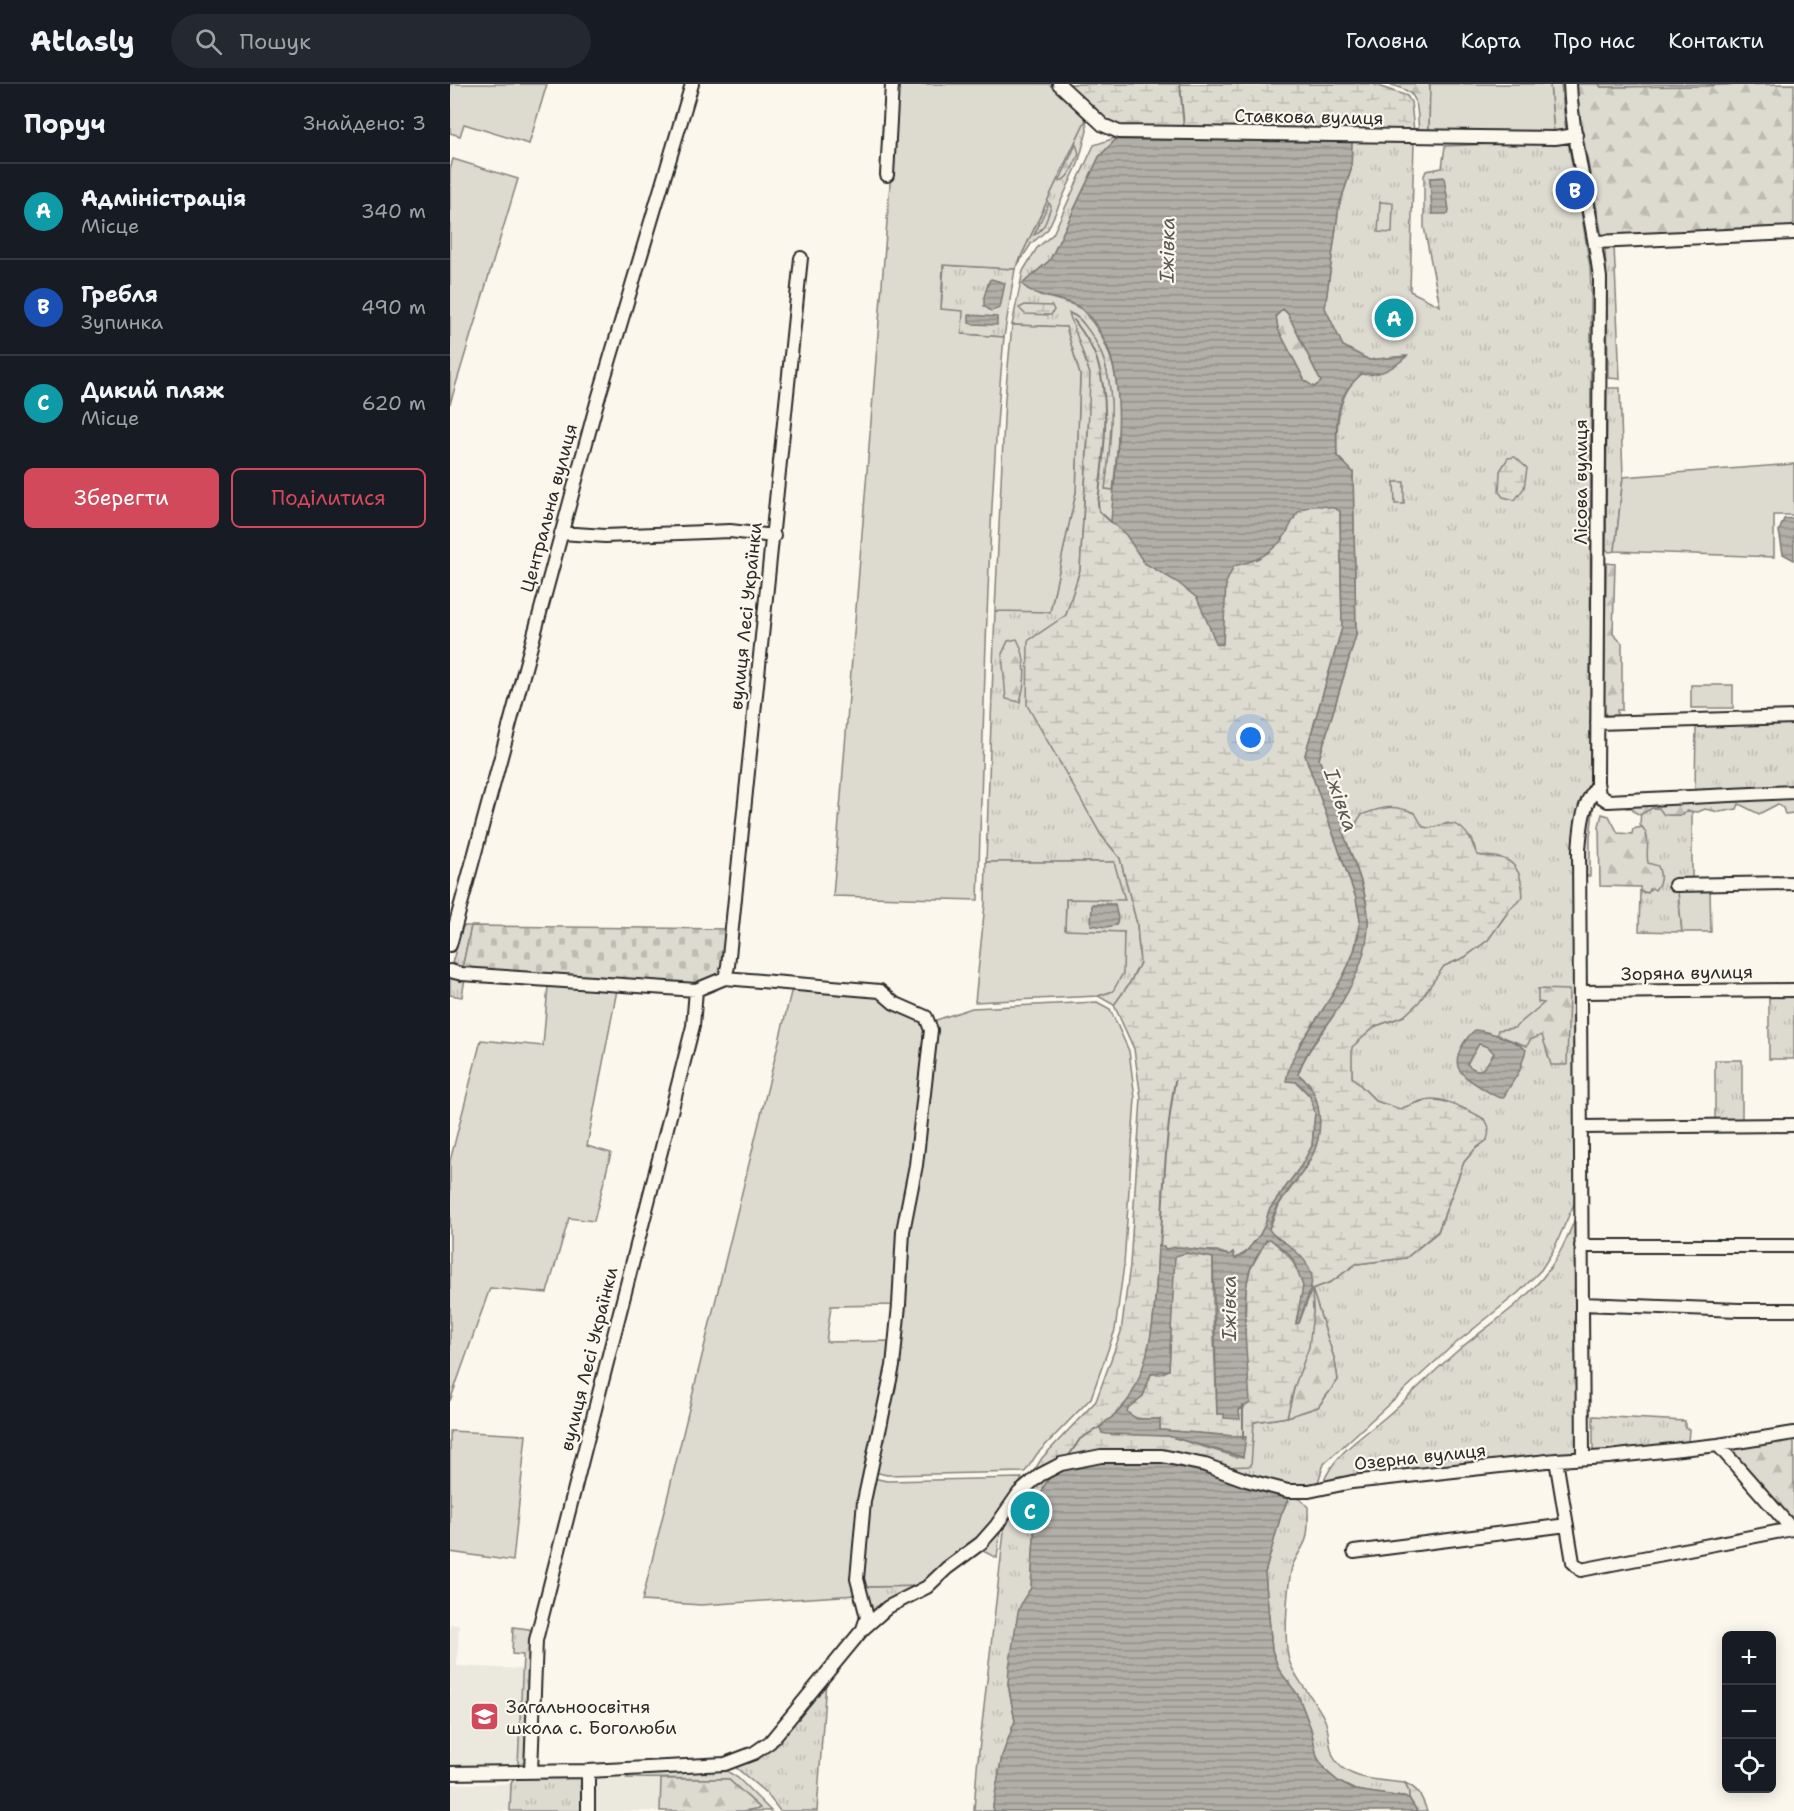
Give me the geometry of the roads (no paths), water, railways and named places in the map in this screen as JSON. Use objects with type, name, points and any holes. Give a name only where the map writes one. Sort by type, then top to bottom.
[{"type":"street","name":"Центральна вулиця","points":[[450,945],[596,406],[692,84]]},
{"type":"street","points":[[887,176],[892,84]]},
{"type":"street","name":"Ставкова вулиця","points":[[1059,84],[1103,125],[1119,132],[1544,138],[1576,135]]},
{"type":"street","name":"Лісова вулиця","points":[[1570,84],[1576,135],[1596,242],[1600,278],[1597,786]]},
{"type":"street","points":[[1596,242],[1794,233]]},
{"type":"street","name":"вулиця Лесі Українки","points":[[725,978],[734,920],[801,258]]},
{"type":"street","points":[[561,533],[605,536],[730,531],[774,536]]},
{"type":"street","points":[[1597,723],[1794,717]]},
{"type":"street","points":[[1597,786],[1599,795],[1608,801],[1794,792]]},
{"type":"street","points":[[1583,1458],[1579,850],[1581,823],[1588,797],[1597,786]]},
{"type":"street","points":[[1675,885],[1794,883]]},
{"type":"street","points":[[450,971],[474,975],[696,990],[725,978],[880,991],[894,1003],[926,1017],[931,1030],[916,1165],[903,1231],[899,1305],[892,1366],[864,1501],[860,1532],[857,1580],[867,1617],[863,1629]]},
{"type":"street","name":"вулиця Лесі Українки","points":[[531,1770],[536,1640],[693,1026],[696,990]]},
{"type":"street","name":"Зоряна вулиця","points":[[1580,992],[1794,990]]},
{"type":"street","points":[[1581,1127],[1794,1125]]},
{"type":"street","points":[[1581,1246],[1794,1246]]},
{"type":"street","points":[[1582,1304],[1794,1310]]},
{"type":"street","name":"Озерна вулиця","points":[[450,1773],[531,1770],[588,1771],[725,1764],[754,1753],[770,1742],[863,1629],[888,1607],[927,1587],[947,1568],[981,1543],[1019,1493],[1040,1475],[1061,1464],[1101,1456],[1162,1456],[1205,1465],[1246,1480],[1288,1491],[1309,1491],[1352,1482],[1556,1460],[1592,1459],[1718,1445],[1794,1433]]},
{"type":"street","points":[[1556,1460],[1573,1562],[1581,1570],[1792,1529],[1718,1445]]},
{"type":"street","points":[[1354,1552],[1567,1525]]},
{"type":"street","points":[[588,1771],[588,1811]]},
{"type":"water","points":[[1118,137],[1352,140],[1351,170],[1339,206],[1325,308],[1343,346],[1369,360],[1407,356],[1386,371],[1368,375],[1361,374],[1345,393],[1339,408],[1337,424],[1337,456],[1353,472],[1356,635],[1319,759],[1345,826],[1342,830],[1362,884],[1367,906],[1368,931],[1362,958],[1352,984],[1308,1052],[1298,1074],[1310,1087],[1317,1101],[1319,1132],[1316,1148],[1309,1162],[1282,1199],[1269,1229],[1274,1236],[1299,1254],[1307,1264],[1312,1280],[1310,1289],[1299,1323],[1296,1324],[1303,1286],[1288,1253],[1270,1239],[1266,1240],[1250,1269],[1246,1288],[1246,1354],[1250,1403],[1239,1410],[1240,1419],[1224,1418],[1224,1414],[1217,1414],[1213,1258],[1186,1253],[1175,1256],[1169,1370],[1151,1374],[1143,1396],[1128,1408],[1127,1412],[1137,1419],[1160,1419],[1160,1430],[1246,1437],[1243,1457],[1168,1436],[1107,1434],[1102,1433],[1100,1428],[1128,1400],[1145,1360],[1153,1322],[1158,1246],[1164,1246],[1165,1249],[1179,1247],[1218,1251],[1229,1255],[1233,1252],[1235,1259],[1245,1253],[1259,1236],[1269,1210],[1301,1166],[1312,1146],[1315,1113],[1310,1096],[1297,1082],[1286,1081],[1300,1045],[1343,976],[1355,949],[1360,921],[1356,898],[1305,755],[1342,628],[1340,511],[1323,506],[1305,508],[1296,515],[1282,540],[1274,548],[1258,558],[1234,566],[1226,583],[1223,644],[1217,645],[1197,598],[1177,582],[1144,563],[1126,535],[1111,522],[1118,440],[1118,411],[1111,356],[1100,332],[1084,311],[1069,302],[1036,293],[1022,284],[1050,260],[1099,157]],"holes":[[[1283,309],[1288,314],[1321,382],[1314,387],[1305,381],[1278,329],[1276,316]]]},
{"type":"water","points":[[1444,177],[1448,214],[1432,214],[1430,178]]},
{"type":"water","points":[[991,279],[1005,283],[1000,308],[991,311],[984,306],[984,297]]},
{"type":"water","points":[[969,315],[997,317],[997,325],[969,323]]},
{"type":"water","points":[[1794,518],[1794,560],[1783,554],[1779,531],[1784,519]]},
{"type":"water","points":[[1092,904],[1115,904],[1118,919],[1116,925],[1106,927],[1091,925]]},
{"type":"water","points":[[1475,1030],[1502,1037],[1517,1043],[1526,1050],[1520,1070],[1503,1098],[1490,1093],[1460,1071],[1457,1060],[1459,1053],[1463,1044]],"holes":[[[1479,1044],[1488,1047],[1494,1053],[1483,1068],[1476,1070],[1467,1064]]]},
{"type":"water","points":[[1101,1459],[1162,1460],[1204,1468],[1262,1491],[1289,1497],[1281,1515],[1265,1573],[1272,1650],[1279,1670],[1298,1695],[1311,1729],[1317,1757],[1325,1770],[1339,1782],[1355,1790],[1409,1798],[1417,1811],[994,1811],[1002,1756],[1015,1721],[1008,1684],[1009,1668],[1018,1612],[1031,1588],[1036,1504],[1046,1483],[1057,1472],[1070,1465]]},
{"type":"waterway","name":"Іжівка","points":[[1180,84],[1184,128]]},
{"type":"waterway","points":[[1074,320],[1093,349],[1102,377],[1105,431],[1098,503],[1099,511],[1111,522]]},
{"type":"waterway","points":[[1160,1247],[1167,1143],[1175,1081]]},
{"type":"waterway","name":"Іжівка","points":[[1243,1406],[1243,1439]]},
{"type":"waterway","points":[[1068,1457],[1080,1439],[1103,1425]]},
{"type":"place","name":"Гребля","points":[[1575,190]]},
{"type":"place","name":"Адміністрація","points":[[1394,318]]},
{"type":"place","name":"Дикий пляж","points":[[1030,1511]]},
{"type":"place","name":"Загальноосвітня школа с. Боголюби","points":[[485,1717]]}]
